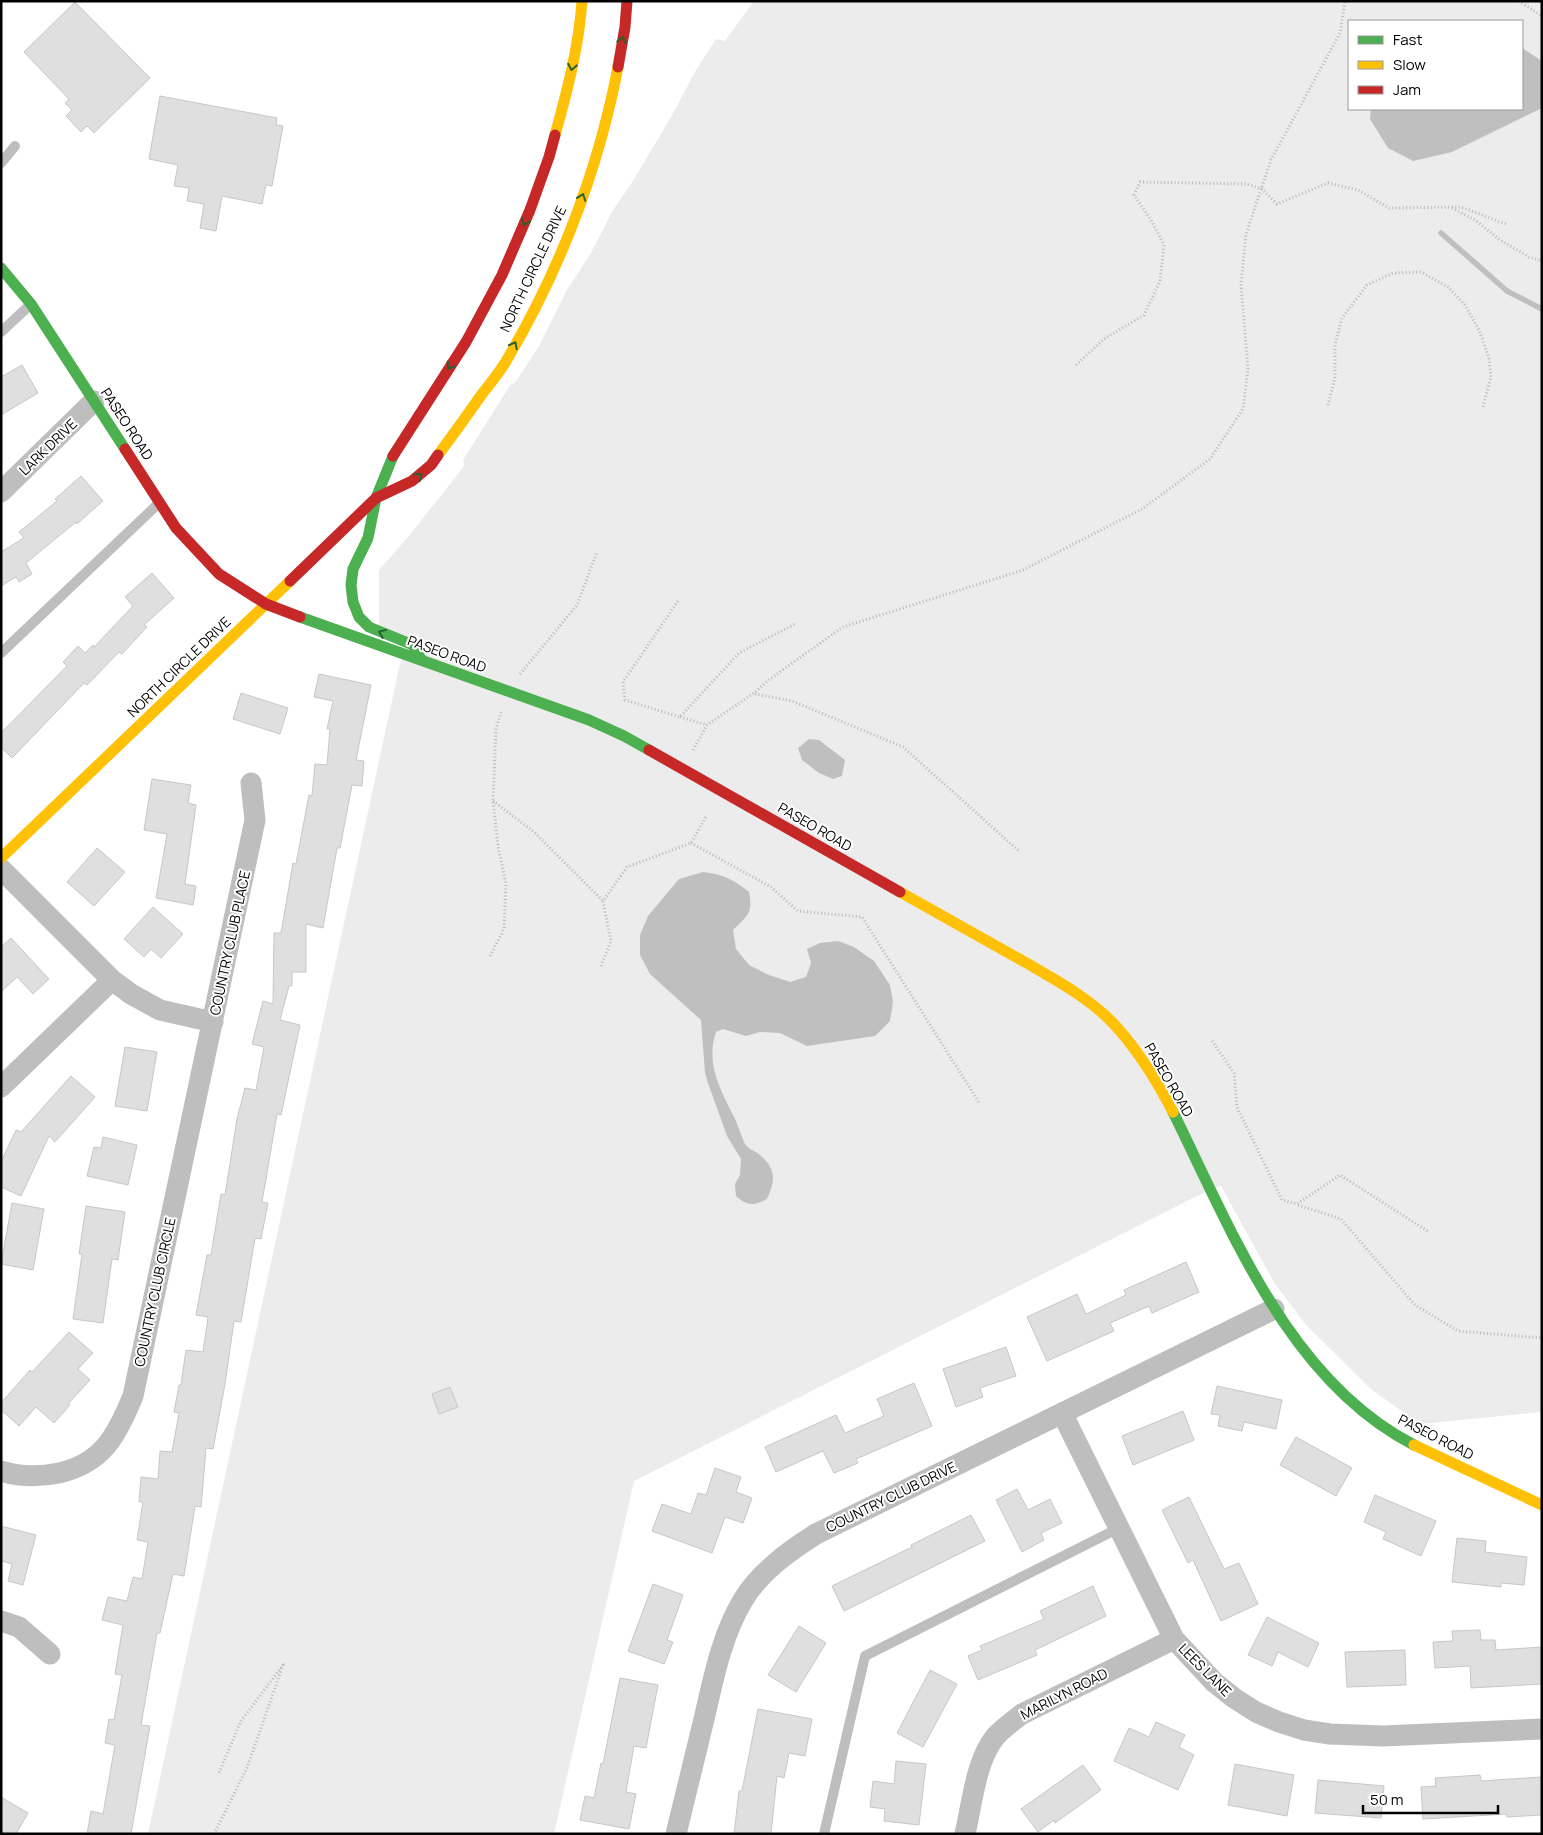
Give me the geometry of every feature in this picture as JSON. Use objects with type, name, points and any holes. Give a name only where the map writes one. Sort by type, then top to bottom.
[{"type":"street","name":"NORTH CIRCLE DRIVE","points":[[376,498],[394,454],[466,342],[502,275],[530,210],[550,157],[568,86],[582,1]]},
{"type":"street","name":"NORTH CIRCLE DRIVE","points":[[1,858],[376,498],[403,487],[419,477],[431,465],[504,364],[541,294],[571,229],[591,174],[611,101],[625,27],[627,1]]},
{"type":"street","name":"PASEO ROAD","points":[[1,268],[31,304],[158,503],[176,528],[219,574],[266,604],[312,622],[421,659],[507,692],[590,720],[683,768],[1019,959],[1068,988],[1096,1008],[1110,1020],[1133,1046],[1156,1081],[1216,1203],[1274,1309],[1314,1364],[1347,1398],[1375,1422],[1403,1439],[1542,1505]]},
{"type":"street","name":"LARK DRIVE","points":[[1,492],[94,401]]},
{"type":"street","points":[[376,498],[368,538],[353,569],[351,585],[353,602],[359,617],[369,627],[413,645],[421,659]]},
{"type":"street","name":"COUNTRY CLUB PLACE","points":[[112,980],[131,994],[160,1010],[213,1022],[255,820],[251,783]]},
{"type":"street","points":[[1,869],[112,980],[1,1087]]},
{"type":"street","name":"COUNTRY CLUB CIRCLE","points":[[1,1471],[29,1476],[49,1475],[89,1462],[101,1451],[123,1419],[133,1396],[213,1022]]},
{"type":"street","name":"COUNTRY CLUB DRIVE","points":[[676,1834],[723,1643],[743,1600],[777,1562],[795,1547],[816,1534],[1274,1309]]},
{"type":"street","name":"LEES LANE","points":[[1062,1413],[1174,1639],[1214,1682],[1234,1698],[1256,1712],[1279,1722],[1304,1730],[1346,1736],[1542,1729]]},
{"type":"street","points":[[1,1621],[19,1627],[50,1654]]},
{"type":"street","name":"MARILYN ROAD","points":[[965,1834],[979,1773],[986,1752],[994,1738],[1007,1725],[1022,1714],[1174,1639]]},
{"type":"lane","points":[[1,163],[15,146]]},
{"type":"lane","points":[[1,332],[31,304]]},
{"type":"lane","points":[[1,653],[158,503]]},
{"type":"lane","points":[[824,1834],[865,1656],[1119,1528]]},
{"type":"path","points":[[683,768],[707,725],[754,693],[770,678],[843,628],[1023,570],[1142,509],[1210,459],[1243,409],[1248,369],[1241,285],[1246,234],[1271,160],[1340,33],[1345,1]]},
{"type":"path","points":[[1519,1],[1542,16]]},
{"type":"path","points":[[1076,364],[1104,339],[1144,315],[1160,281],[1164,245],[1151,220],[1134,195],[1140,182],[1247,184],[1262,189],[1277,204],[1328,183],[1358,190],[1389,208],[1461,207],[1506,224]]},
{"type":"path","points":[[1451,207],[1475,220],[1500,240],[1529,257],[1542,261]]},
{"type":"path","points":[[1328,405],[1335,378],[1335,345],[1342,318],[1368,285],[1393,274],[1420,272],[1448,288],[1466,305],[1478,330],[1489,358],[1491,377],[1483,407]]},
{"type":"path","points":[[490,956],[504,929],[506,884],[498,846],[493,801],[496,729],[507,692],[524,667],[577,606],[597,552]]},
{"type":"path","points":[[678,601],[623,682],[625,700],[707,725]]},
{"type":"path","points":[[680,717],[739,653],[795,624]]},
{"type":"path","points":[[754,693],[792,701],[903,747],[1020,852]]},
{"type":"path","points":[[493,801],[534,832],[603,901],[611,941],[601,966]]},
{"type":"path","points":[[603,901],[627,867],[691,843],[707,815]]},
{"type":"path","points":[[691,843],[771,887],[798,911],[862,917],[980,1104]]},
{"type":"path","points":[[1212,1041],[1234,1073],[1237,1107],[1282,1200],[1341,1219],[1415,1305],[1458,1331],[1542,1338]]},
{"type":"path","points":[[1297,1204],[1340,1175],[1429,1232]]},
{"type":"path","points":[[214,1834],[247,1768],[283,1665],[241,1722],[218,1776]]},
{"type":"shaded area","points":[[754,1],[1542,1],[1542,1412],[1420,1424],[1372,1390],[1306,1325],[1275,1284],[1221,1186],[1193,1198],[634,1481],[554,1834],[148,1834],[399,668],[408,639],[379,625],[379,570],[462,469],[464,465],[463,460],[511,384],[515,383],[539,346],[567,290],[591,253],[613,210],[633,181],[696,70],[716,39],[725,41]]},
{"type":"shaded area","points":[[1523,49],[1542,61],[1542,108],[1452,152],[1413,161],[1388,148],[1370,119],[1371,110],[1523,110]]},
{"type":"shaded area","points":[[809,739],[819,740],[845,760],[842,776],[833,779],[819,773],[802,760],[798,748]]},
{"type":"shaded area","points":[[703,872],[728,878],[749,892],[750,910],[733,930],[736,949],[749,965],[769,975],[790,982],[806,977],[811,963],[807,949],[820,943],[838,941],[854,947],[874,961],[890,985],[893,1002],[890,1021],[875,1036],[807,1046],[780,1033],[760,1032],[746,1036],[723,1029],[716,1032],[712,1055],[713,1066],[720,1087],[745,1144],[766,1160],[772,1171],[772,1187],[767,1199],[754,1204],[744,1202],[736,1196],[735,1184],[740,1175],[741,1159],[727,1136],[705,1073],[701,1020],[650,974],[640,955],[640,935],[648,916],[679,879]]},
{"type":"building","points":[[75,2],[150,78],[94,133],[87,126],[81,132],[66,116],[72,110],[65,103],[69,99],[24,52]]},
{"type":"building","points":[[160,96],[277,118],[276,125],[283,126],[272,186],[266,185],[262,204],[222,196],[216,231],[200,228],[204,204],[187,201],[189,188],[174,186],[178,165],[149,159]]},
{"type":"building","points":[[22,365],[38,393],[1,415],[1,377]]},
{"type":"building","points":[[81,476],[103,501],[77,524],[76,522],[26,563],[32,574],[19,582],[16,577],[1,586],[1,552],[24,538],[19,532],[57,501],[55,499]]},
{"type":"building","points":[[152,573],[174,598],[144,625],[147,627],[122,654],[119,652],[87,685],[84,683],[12,758],[1,747],[1,733],[67,666],[63,662],[78,646],[85,653],[93,645],[94,647],[133,606],[125,597]]},
{"type":"building","points":[[319,674],[371,685],[356,760],[364,761],[362,786],[352,785],[340,848],[337,848],[323,928],[306,924],[306,972],[292,972],[292,986],[289,986],[280,1020],[300,1025],[281,1115],[277,1114],[262,1202],[268,1203],[261,1239],[255,1238],[241,1322],[234,1321],[213,1449],[206,1448],[201,1507],[195,1506],[184,1576],[173,1574],[160,1633],[157,1633],[141,1725],[150,1726],[131,1834],[87,1834],[91,1811],[103,1814],[115,1745],[105,1743],[109,1719],[114,1720],[122,1675],[115,1674],[123,1625],[102,1620],[108,1597],[127,1601],[133,1577],[142,1579],[148,1542],[137,1540],[143,1502],[139,1502],[141,1477],[158,1479],[160,1451],[172,1452],[179,1413],[174,1412],[179,1385],[181,1385],[186,1350],[203,1352],[208,1317],[196,1315],[207,1255],[211,1255],[221,1194],[225,1195],[237,1119],[245,1088],[256,1090],[264,1047],[252,1044],[263,1001],[273,1004],[274,933],[281,933],[293,863],[296,864],[309,795],[312,796],[315,764],[327,765],[330,729],[327,729],[333,701],[314,697]]},
{"type":"building","points":[[241,693],[288,708],[280,734],[233,719]]},
{"type":"building","points":[[152,779],[191,785],[188,803],[196,805],[185,884],[196,886],[193,905],[156,898],[167,834],[144,830]]},
{"type":"building","points":[[97,848],[125,872],[94,906],[67,882]]},
{"type":"building","points":[[153,907],[183,934],[161,958],[151,949],[144,957],[124,939]]},
{"type":"building","points":[[11,938],[49,979],[33,994],[17,977],[1,992],[1,947]]},
{"type":"building","points":[[125,1047],[157,1052],[147,1111],[115,1106]]},
{"type":"building","points":[[71,1076],[95,1097],[55,1142],[49,1136],[21,1196],[1,1187],[1,1162],[16,1130],[21,1132]]},
{"type":"building","points":[[103,1137],[137,1145],[128,1185],[87,1176],[94,1147],[101,1148]]},
{"type":"building","points":[[12,1203],[44,1209],[33,1270],[1,1264]]},
{"type":"building","points":[[86,1206],[125,1212],[118,1260],[112,1259],[103,1323],[73,1319],[82,1254],[79,1254]]},
{"type":"building","points":[[1186,1262],[1199,1292],[1152,1313],[1149,1306],[1110,1323],[1114,1331],[1047,1361],[1027,1317],[1077,1294],[1086,1314],[1126,1295],[1124,1290]]},
{"type":"building","points":[[69,1332],[93,1353],[78,1369],[90,1380],[54,1423],[36,1407],[19,1426],[1,1410],[1,1403],[30,1370],[32,1372]]},
{"type":"building","points":[[1006,1347],[1016,1376],[980,1388],[983,1397],[956,1407],[943,1369]]},
{"type":"building","points":[[914,1383],[932,1426],[856,1459],[858,1463],[834,1473],[823,1451],[776,1472],[765,1447],[836,1415],[845,1433],[884,1416],[877,1399]]},
{"type":"building","points":[[1217,1386],[1282,1400],[1276,1429],[1244,1422],[1242,1431],[1218,1426],[1220,1415],[1211,1414]]},
{"type":"building","points":[[450,1387],[458,1407],[439,1414],[432,1394]]},
{"type":"building","points":[[1183,1411],[1194,1440],[1133,1465],[1122,1436]]},
{"type":"building","points":[[1296,1437],[1352,1468],[1336,1496],[1280,1465]]},
{"type":"building","points":[[715,1468],[741,1477],[736,1492],[752,1498],[743,1523],[725,1517],[712,1553],[652,1531],[662,1504],[691,1514],[698,1493],[706,1495]]},
{"type":"building","points":[[1017,1489],[1028,1510],[1050,1499],[1062,1523],[1041,1533],[1044,1540],[1022,1552],[996,1500]]},
{"type":"building","points":[[1375,1495],[1436,1521],[1421,1556],[1383,1539],[1386,1532],[1364,1522]]},
{"type":"building","points":[[1189,1497],[1224,1569],[1239,1563],[1258,1604],[1221,1621],[1193,1560],[1188,1563],[1162,1510]]},
{"type":"building","points":[[971,1515],[985,1541],[844,1611],[832,1586],[912,1547],[911,1545]]},
{"type":"building","points":[[1,1526],[36,1535],[23,1585],[8,1581],[12,1564],[1,1561]]},
{"type":"building","points":[[1457,1538],[1486,1541],[1485,1552],[1527,1557],[1524,1585],[1501,1583],[1501,1587],[1452,1582]]},
{"type":"building","points":[[653,1584],[683,1595],[667,1640],[673,1642],[664,1664],[628,1651]]},
{"type":"building","points":[[1093,1586],[1106,1616],[1035,1650],[1037,1655],[978,1680],[968,1656],[982,1650],[980,1646],[1044,1619],[1040,1611]]},
{"type":"building","points":[[1267,1617],[1319,1643],[1308,1667],[1278,1652],[1272,1666],[1248,1655]]},
{"type":"building","points":[[799,1626],[826,1643],[796,1692],[768,1675]]},
{"type":"building","points":[[1480,1630],[1481,1640],[1495,1640],[1496,1650],[1542,1647],[1542,1684],[1471,1688],[1470,1666],[1435,1668],[1433,1642],[1453,1641],[1452,1631]]},
{"type":"building","points":[[1405,1650],[1406,1685],[1347,1687],[1345,1652]]},
{"type":"building","points":[[930,1670],[957,1684],[923,1747],[897,1733]]},
{"type":"building","points":[[620,1678],[658,1685],[646,1748],[634,1746],[626,1792],[636,1794],[629,1829],[580,1820],[585,1796],[594,1798],[601,1763],[603,1764]]},
{"type":"building","points":[[758,1709],[812,1719],[805,1756],[789,1753],[784,1778],[777,1776],[771,1834],[734,1834],[739,1791],[742,1791]]},
{"type":"building","points":[[1156,1722],[1185,1735],[1179,1747],[1194,1755],[1178,1790],[1114,1761],[1129,1728],[1149,1737]]},
{"type":"building","points":[[896,1761],[926,1764],[919,1825],[884,1821],[885,1809],[870,1807],[873,1781],[894,1784]]},
{"type":"building","points":[[1235,1764],[1294,1775],[1287,1816],[1228,1805]]},
{"type":"building","points":[[1083,1765],[1101,1790],[1055,1823],[1054,1820],[1038,1832],[1021,1809]]},
{"type":"building","points":[[1480,1775],[1481,1781],[1542,1777],[1542,1815],[1507,1817],[1507,1814],[1423,1819],[1421,1787],[1436,1786],[1435,1778]]},
{"type":"building","points":[[1318,1780],[1384,1786],[1381,1818],[1315,1813]]},
{"type":"building","points":[[1,1797],[28,1813],[16,1834],[1,1834]]},
{"type":"waterway","points":[[1441,233],[1507,291],[1542,309]]},
{"type":"traffic: fast","points":[[1,268],[31,304],[125,449]]},
{"type":"traffic: fast","points":[[393,456],[376,498],[368,538],[353,569],[351,585],[353,602],[359,617],[369,627],[413,645],[421,659]]},
{"type":"traffic: fast","points":[[300,617],[589,720],[649,750]]},
{"type":"traffic: fast","points":[[1173,1112],[1242,1253],[1298,1343],[1332,1383],[1370,1417],[1414,1445]]},
{"type":"traffic: slow","points":[[555,135],[575,52],[582,1]]},
{"type":"traffic: slow","points":[[438,455],[505,363],[543,293],[588,182],[610,106],[618,67]]},
{"type":"traffic: slow","points":[[1,858],[290,581]]},
{"type":"traffic: slow","points":[[900,892],[1046,974],[1069,988],[1101,1012],[1138,1053],[1173,1112]]},
{"type":"traffic: slow","points":[[1414,1445],[1542,1505]]},
{"type":"traffic: jam","points":[[618,67],[625,27],[627,1]]},
{"type":"traffic: jam","points":[[393,456],[466,342],[502,275],[530,210],[555,135]]},
{"type":"traffic: jam","points":[[125,449],[176,528],[219,574],[266,604],[300,617]]},
{"type":"traffic: jam","points":[[290,581],[376,498],[412,481],[431,465],[438,455]]},
{"type":"traffic: jam","points":[[649,750],[900,892]]}]
